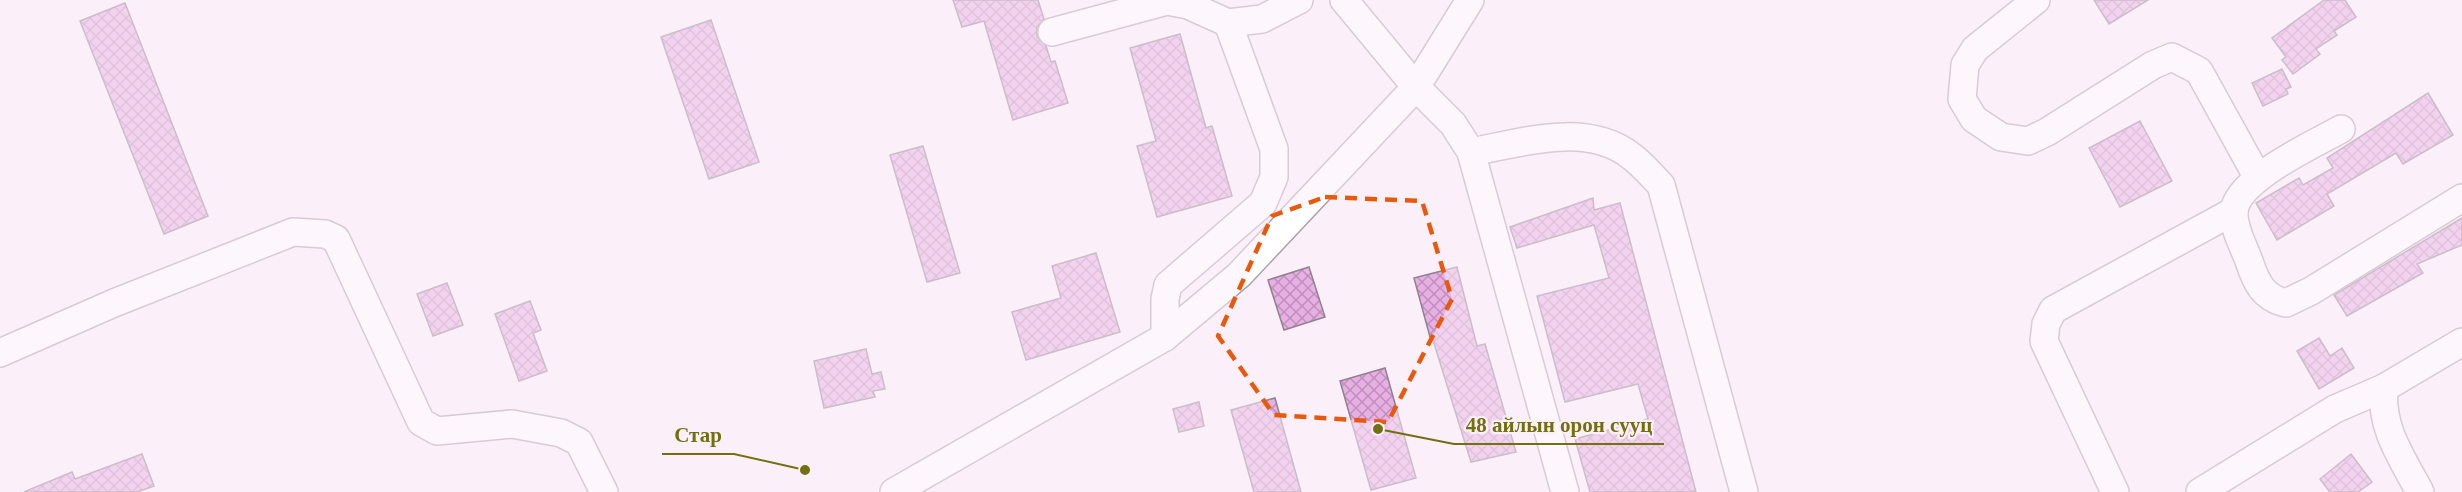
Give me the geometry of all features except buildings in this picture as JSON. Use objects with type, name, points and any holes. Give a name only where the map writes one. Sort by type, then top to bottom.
[{"type":"street","points":[[1052,32],[1167,1],[1188,5],[1228,23],[1262,19],[1299,0]]},
{"type":"street","points":[[1344,0],[1416,87],[1453,124],[1471,152],[1565,492]]},
{"type":"street","points":[[895,492],[1165,337],[1239,275],[1416,87],[1470,0]]},
{"type":"street","points":[[2036,0],[1975,49],[1965,64],[1962,99],[1974,119],[2001,137],[2028,141],[2047,132],[2153,65],[2172,57],[2199,70],[2258,178]]},
{"type":"street","points":[[1165,337],[1165,299],[1168,285],[1263,203],[1274,177],[1274,149],[1228,23]]},
{"type":"street","points":[[2342,129],[2258,178],[2240,198],[2234,211],[2236,226],[2257,284],[2271,298],[2286,303],[2311,291],[2462,198]]},
{"type":"street","points":[[1471,152],[1554,137],[1596,139],[1629,154],[1661,185],[1744,492]]},
{"type":"street","points":[[2115,492],[2044,341],[2046,324],[2053,310],[2234,211]]},
{"type":"street","points":[[0,353],[114,303],[293,232],[325,234],[336,239],[421,422],[436,431],[512,424],[561,433],[579,442],[604,492]]},
{"type":"street","points":[[2200,492],[2335,409],[2384,388],[2462,342]]},
{"type":"street","points":[[2384,388],[2383,415],[2387,431],[2420,492]]},
{"type":"highlighted area","points":[[1325,197],[1422,201],[1452,299],[1388,422],[1274,415],[1218,336],[1272,216]]},
{"type":"place","name":"48 айлын орон сууц","points":[[1378,429]]},
{"type":"place","name":"Стар","points":[[805,470]]}]
